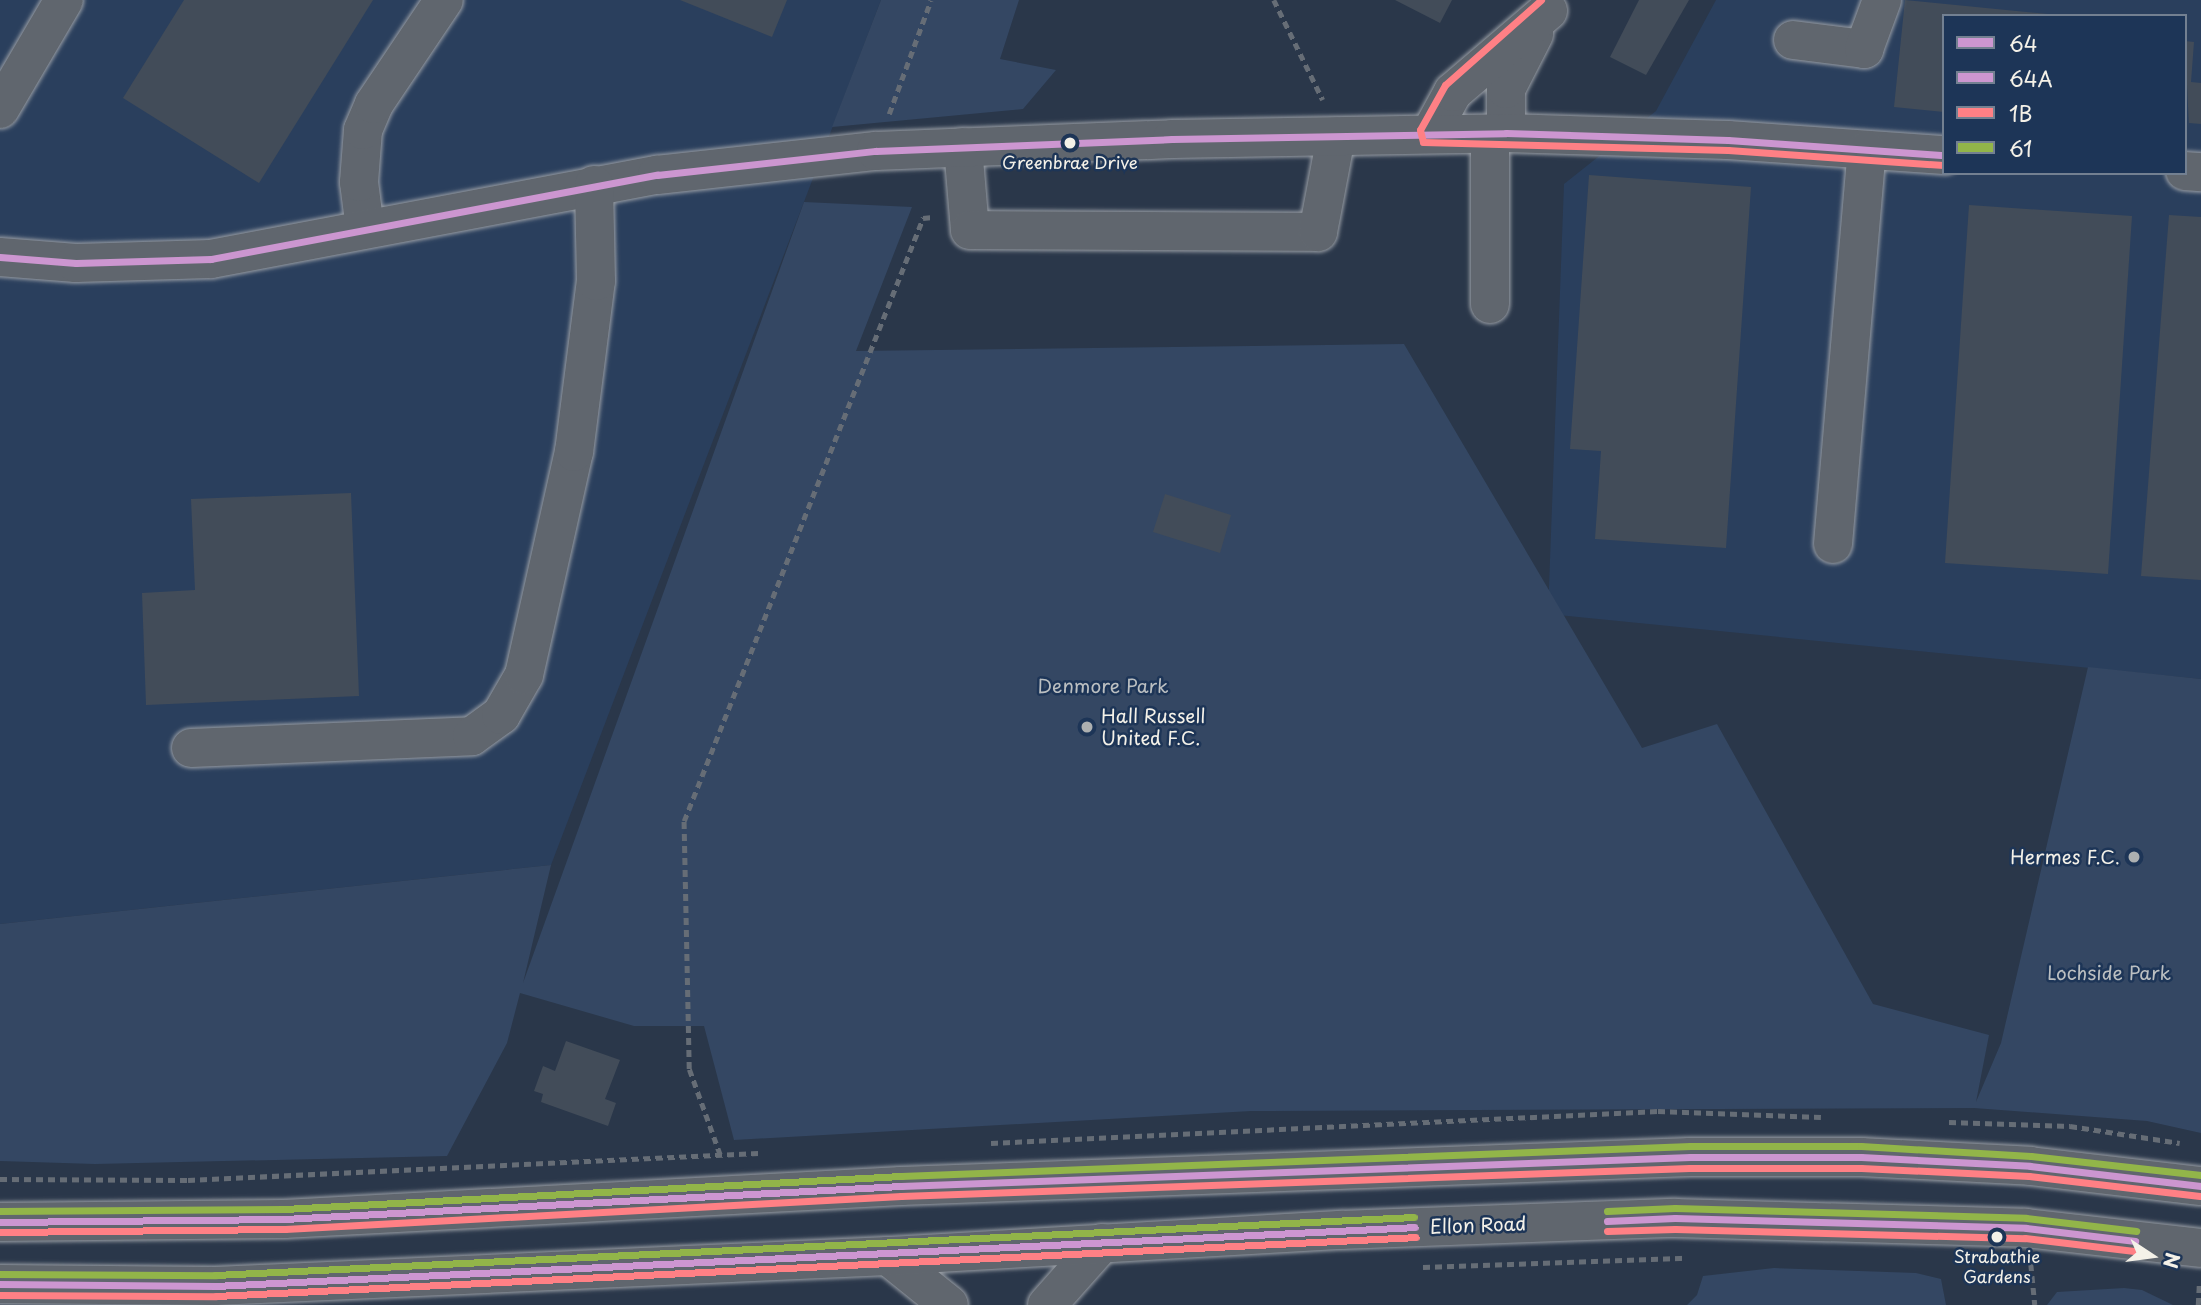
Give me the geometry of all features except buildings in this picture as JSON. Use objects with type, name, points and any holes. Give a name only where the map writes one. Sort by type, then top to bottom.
[{"type":"main road","points":[[0,109],[64,0]]},
{"type":"main road","points":[[365,229],[359,182],[363,130],[374,104],[444,0]]},
{"type":"main road","points":[[1794,40],[1864,49],[1881,0]]},
{"type":"main road","points":[[1430,134],[1453,92],[1553,6]]},
{"type":"main road","points":[[1490,304],[1498,134],[1506,89],[1511,71],[1553,6]]},
{"type":"main road","points":[[0,257],[88,263],[211,259],[594,185],[876,151],[963,146],[1498,134],[1728,140],[1942,155]]},
{"type":"main road","points":[[963,146],[970,230],[1318,232],[1336,137]]},
{"type":"main road","points":[[1833,544],[1867,150]]},
{"type":"main road","points":[[191,748],[472,736],[501,715],[524,675],[574,452],[596,281],[594,185]]},
{"type":"main road","points":[[0,1222],[325,1217],[915,1186],[1690,1157],[1939,1161],[2030,1166],[2201,1186]]},
{"type":"main road","name":"Ellon Road","points":[[0,1284],[215,1286],[888,1256],[1102,1243],[1675,1219],[2026,1228],[2201,1248]]},
{"type":"main road","points":[[1047,1305],[1102,1243]]},
{"type":"main road","points":[[888,1256],[949,1305]]},
{"type":"path","points":[[876,151],[931,0]]},
{"type":"path","points":[[1274,0],[1313,73],[1336,137]]},
{"type":"path","points":[[720,1155],[689,1069],[684,821],[923,218],[968,212]]},
{"type":"path","points":[[1414,1268],[1698,1258]]},
{"type":"path","points":[[2018,1266],[2044,1268]]},
{"type":"path","points":[[2186,1285],[2201,1287]]},
{"type":"shaded area","points":[[0,0],[881,0],[551,865],[0,924]]},
{"type":"shaded area","points":[[1716,0],[2201,0],[2201,679],[1548,614],[1564,184],[1656,111]]},
{"type":"green space","points":[[881,0],[1019,0],[1000,59],[1056,70],[1023,109],[832,127]]},
{"type":"green space","points":[[804,202],[912,207],[856,351],[1404,344],[1642,748],[1717,724],[1873,1004],[1989,1035],[1976,1102],[2001,1043],[2088,667],[2201,679],[2201,1133],[2147,1121],[1974,1108],[1251,1111],[734,1140],[704,1026],[634,1026],[520,993],[507,1043],[447,1156],[95,1164],[0,1161],[0,924],[551,865],[523,983]]},
{"type":"green space","points":[[1774,1268],[1916,1273],[1941,1279],[1946,1305],[1687,1305],[1697,1295],[1703,1276]]},
{"type":"green space","points":[[2124,1288],[2142,1290],[2173,1305],[2047,1305],[2057,1292]]},
{"type":"transit line","name":"1B","points":[[1541,0],[1445,85],[1420,130],[1423,142],[1728,150],[1942,165]]},
{"type":"transit line","name":"64","points":[[0,257],[76,263],[211,259],[657,175],[876,151],[1172,139],[1506,133],[1728,140],[1942,155]]},
{"type":"transit line","name":"61","points":[[0,1211],[284,1209],[901,1176],[1690,1146],[1861,1146],[2031,1156],[2201,1175]]},
{"type":"transit line","name":"64A","points":[[0,1222],[284,1219],[901,1186],[1690,1157],[1861,1157],[2030,1166],[2201,1186]]},
{"type":"transit line","name":"1B","points":[[0,1232],[285,1229],[901,1196],[1690,1168],[1861,1168],[2029,1176],[2200,1196]]},
{"type":"transit line","name":"61","points":[[1607,1211],[1675,1208],[2026,1218],[2136,1231]]},
{"type":"transit line","name":"61","points":[[0,1274],[215,1275],[1414,1217]]},
{"type":"transit line","name":"64A","points":[[1607,1221],[1675,1218],[2026,1228],[2135,1241]]},
{"type":"transit line","name":"64A","points":[[0,1284],[215,1286],[1415,1227]]},
{"type":"transit line","name":"1B","points":[[1607,1231],[1675,1229],[2025,1238],[2134,1251]]},
{"type":"transit line","name":"1B","points":[[0,1295],[216,1296],[1416,1237]]},
{"type":"place","name":"Greenbrae Drive","points":[[1070,143]]},
{"type":"place","name":"Hall Russell United F.C.","points":[[1087,727]]},
{"type":"place","name":"Hermes F.C.","points":[[2134,857]]},
{"type":"place","name":"Strabathie Gardens","points":[[1997,1237]]},
{"type":"park label","name":"Denmore Park","points":[[1103,686]]},
{"type":"park label","name":"Lochside Park","points":[[2109,973]]}]
